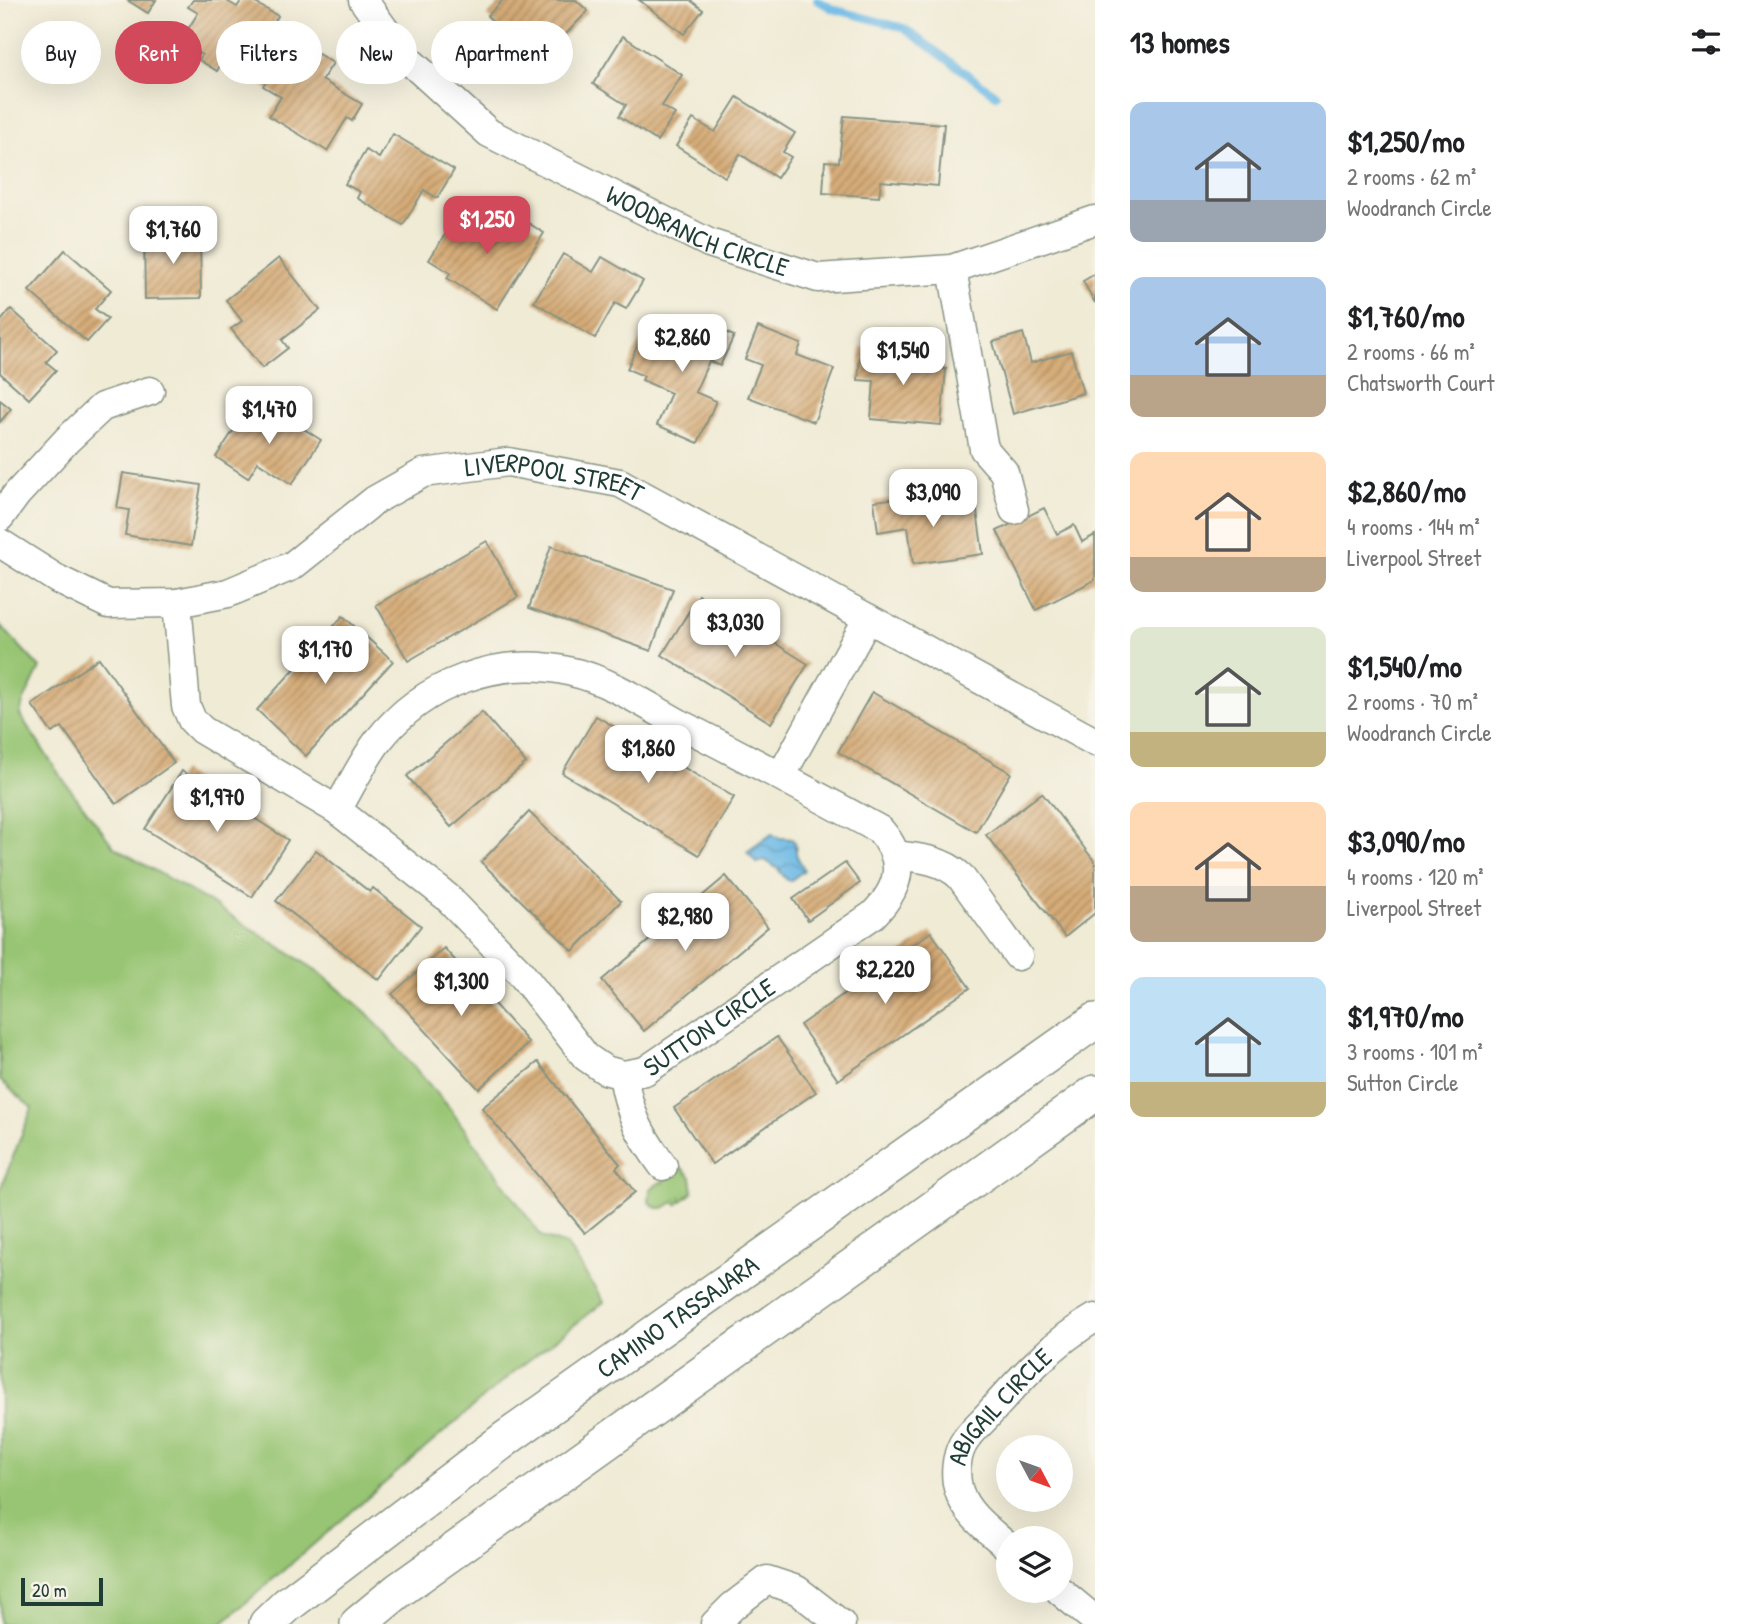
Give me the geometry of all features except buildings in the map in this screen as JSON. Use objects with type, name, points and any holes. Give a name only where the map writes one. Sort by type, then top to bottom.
[{"type":"main road","name":"CAMINO TASSAJARA","points":[[267,1624],[287,1605],[508,1437],[1095,1021]]},
{"type":"main road","points":[[358,1624],[399,1590],[1095,1093]]},
{"type":"street","name":"WOODRANCH CIRCLE","points":[[363,0],[402,55],[489,133],[709,243],[818,278],[952,269],[1095,220]]},
{"type":"street","points":[[952,269],[984,449],[1004,472],[1014,510]]},
{"type":"street","points":[[0,517],[17,494],[67,440],[103,407],[150,391]]},
{"type":"street","name":"LIVERPOOL STREET","points":[[0,543],[57,579],[108,604],[177,603],[229,593],[292,566],[375,500],[423,473],[508,462],[620,483],[1095,742]]},
{"type":"street","name":"SUTTON CIRCLE","points":[[177,603],[186,706],[192,720],[202,730],[337,810],[447,897],[519,971],[586,1057],[605,1070],[623,1075],[645,1071],[873,915],[894,889],[898,872],[895,855]]},
{"type":"street","points":[[781,776],[868,618]]},
{"type":"street","points":[[337,810],[377,742],[402,715],[431,693],[480,672],[500,667],[554,668],[592,679],[880,830],[889,840],[895,855],[939,861],[951,867],[1018,956]]},
{"type":"street","points":[[623,1075],[628,1104],[641,1136],[663,1166]]},
{"type":"street","name":"ABIGAIL CIRCLE","points":[[996,1535],[965,1504],[958,1489],[956,1472],[964,1442],[1016,1384],[1078,1327],[1095,1318]]},
{"type":"street","points":[[715,1624],[733,1606],[767,1580],[797,1590],[841,1624]]},
{"type":"street","points":[[1073,1602],[1095,1620]]},
{"type":"green space","points":[[0,625],[40,668],[23,702],[20,715],[59,774],[114,847],[211,903],[319,972],[367,1013],[448,1106],[542,1237],[567,1245],[604,1302],[516,1370],[221,1624],[0,1624],[0,1190],[32,1108],[0,1080]]},
{"type":"green space","points":[[682,1168],[691,1177],[693,1192],[677,1205],[674,1202],[664,1208],[656,1208],[649,1202],[650,1189]]},
{"type":"water","points":[[772,834],[779,838],[792,839],[795,844],[804,870],[790,881],[765,860],[757,863],[747,852]]},
{"type":"waterway","points":[[817,0],[833,9],[904,28],[996,95]]}]
